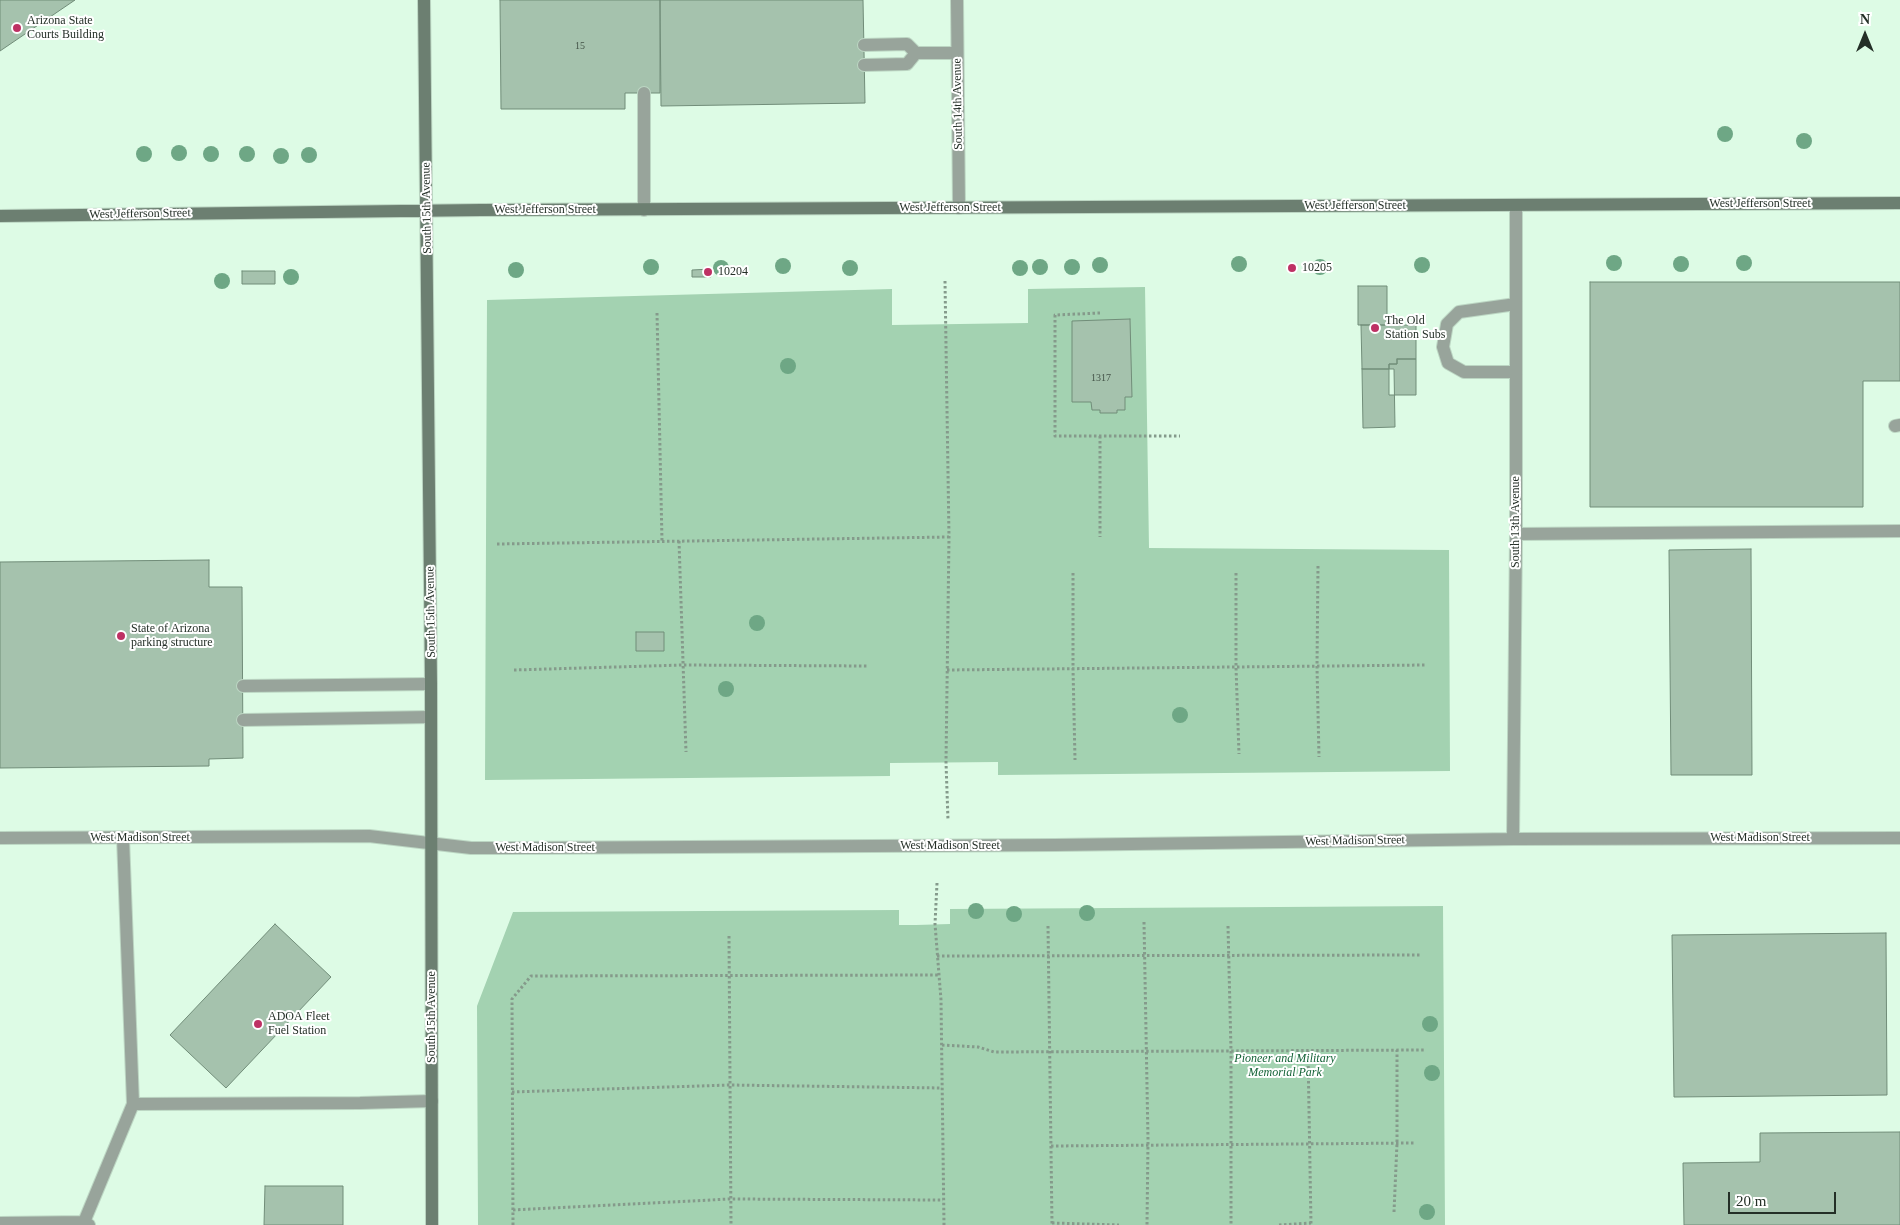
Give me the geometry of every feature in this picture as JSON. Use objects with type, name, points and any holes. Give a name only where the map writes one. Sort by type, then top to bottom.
[{"type":"main road","name":"South 15th Avenue","points":[[424,0],[431,684],[432,1225]]},
{"type":"main road","name":"West Jefferson Street","points":[[0,216],[427,211],[1900,202]]},
{"type":"street","name":"South 14th Avenue","points":[[957,0],[959,208]]},
{"type":"street","points":[[864,44],[906,44],[916,53],[957,53]]},
{"type":"street","points":[[864,65],[907,64],[916,53]]},
{"type":"street","points":[[644,93],[644,210]]},
{"type":"street","name":"South 13th Avenue","points":[[1513,839],[1516,534],[1516,205]]},
{"type":"street","points":[[1516,304],[1459,312],[1447,324],[1442,347],[1448,363],[1464,372],[1516,372]]},
{"type":"street","points":[[1516,534],[1900,532]]},
{"type":"street","points":[[243,686],[431,684]]},
{"type":"street","points":[[243,720],[431,717]]},
{"type":"street","name":"West Madison Street","points":[[0,838],[369,836],[471,848],[948,846],[1513,839],[1900,838]]},
{"type":"street","points":[[0,1223],[86,1223],[133,1104],[123,838]]},
{"type":"street","points":[[133,1104],[432,1101]]},
{"type":"path","points":[[945,281],[949,537],[946,762],[948,846]]},
{"type":"path","points":[[657,314],[662,541]]},
{"type":"path","points":[[1100,314],[1055,315],[1055,436],[1180,436]]},
{"type":"path","points":[[1100,436],[1100,537]]},
{"type":"path","points":[[498,544],[949,537]]},
{"type":"path","points":[[679,541],[686,752]]},
{"type":"path","points":[[1318,566],[1317,667],[1319,758]]},
{"type":"path","points":[[1236,573],[1236,667],[1240,754]]},
{"type":"path","points":[[1073,574],[1075,760]]},
{"type":"path","points":[[514,670],[683,666],[867,666]]},
{"type":"path","points":[[947,670],[1425,666]]},
{"type":"path","points":[[937,883],[935,924],[941,1000],[944,1225]]},
{"type":"path","points":[[1144,922],[1146,956],[1147,1225]]},
{"type":"path","points":[[1048,926],[1052,1224],[1119,1225]]},
{"type":"path","points":[[1228,926],[1231,1051],[1230,1225]]},
{"type":"path","points":[[729,936],[731,1225]]},
{"type":"path","points":[[937,956],[1420,955]]},
{"type":"path","points":[[514,1225],[512,999],[531,976],[939,975]]},
{"type":"path","points":[[942,1045],[978,1047],[994,1052],[1425,1050]]},
{"type":"path","points":[[1394,1212],[1397,1143],[1397,1050]]},
{"type":"path","points":[[1279,1225],[1311,1224],[1308,1051]]},
{"type":"path","points":[[512,1092],[730,1085],[942,1088]]},
{"type":"path","points":[[1051,1146],[1416,1143]]},
{"type":"path","points":[[513,1210],[730,1199],[943,1200]]},
{"type":"green space","points":[[1145,287],[1149,548],[1449,550],[1450,771],[998,775],[998,762],[890,763],[890,776],[485,780],[487,300],[892,289],[892,325],[1028,323],[1028,289]]},
{"type":"green space","name":"Pioneer and Military Memorial Park","points":[[1443,906],[1445,1225],[478,1225],[477,1006],[513,912],[899,910],[899,925],[916,925],[950,924],[950,909]]},
{"type":"building","name":"Arizona State Courts Building","points":[[0,0],[75,0],[0,51]]},
{"type":"building","points":[[500,0],[660,0],[660,93],[625,93],[625,109],[501,109]]},
{"type":"building","points":[[660,0],[863,0],[865,103],[661,106]]},
{"type":"building","points":[[711,269],[711,277],[692,277],[692,270]]},
{"type":"building","points":[[242,271],[275,271],[275,284],[242,284]]},
{"type":"building","points":[[1590,282],[1900,282],[1900,381],[1863,381],[1863,507],[1590,507]]},
{"type":"building","points":[[1358,286],[1387,286],[1387,325],[1358,325]]},
{"type":"building","points":[[1130,319],[1132,397],[1125,397],[1125,410],[1117,410],[1117,413],[1100,413],[1100,410],[1092,410],[1091,402],[1072,402],[1072,321]]},
{"type":"building","points":[[1361,325],[1416,325],[1416,359],[1397,359],[1397,364],[1389,364],[1389,369],[1362,369]]},
{"type":"building","points":[[1397,359],[1416,359],[1416,395],[1389,395],[1389,364],[1397,364]]},
{"type":"building","points":[[1362,369],[1394,369],[1395,427],[1363,428]]},
{"type":"building","points":[[1751,549],[1752,775],[1671,775],[1669,550]]},
{"type":"building","name":"State of Arizona parking structure","points":[[209,560],[209,587],[242,587],[243,758],[209,759],[209,766],[0,768],[0,562]]},
{"type":"building","points":[[636,632],[664,632],[664,651],[636,651]]},
{"type":"building","points":[[275,924],[331,977],[226,1088],[170,1035]]},
{"type":"building","points":[[1886,933],[1887,1095],[1674,1097],[1672,935]]},
{"type":"building","points":[[1900,1132],[1900,1225],[1684,1225],[1683,1163],[1760,1162],[1760,1133]]},
{"type":"building","points":[[265,1186],[343,1186],[343,1225],[264,1225]]},
{"type":"place","name":"Arizona State Courts Building","points":[[17,28]]},
{"type":"place","name":"10205","points":[[1292,268]]},
{"type":"place","name":"10204","points":[[708,272]]},
{"type":"place","name":"The Old Station Subs","points":[[1375,328]]},
{"type":"place","name":"State of Arizona parking structure","points":[[121,636]]},
{"type":"place","name":"ADOA Fleet Fuel Station","points":[[258,1024]]}]
